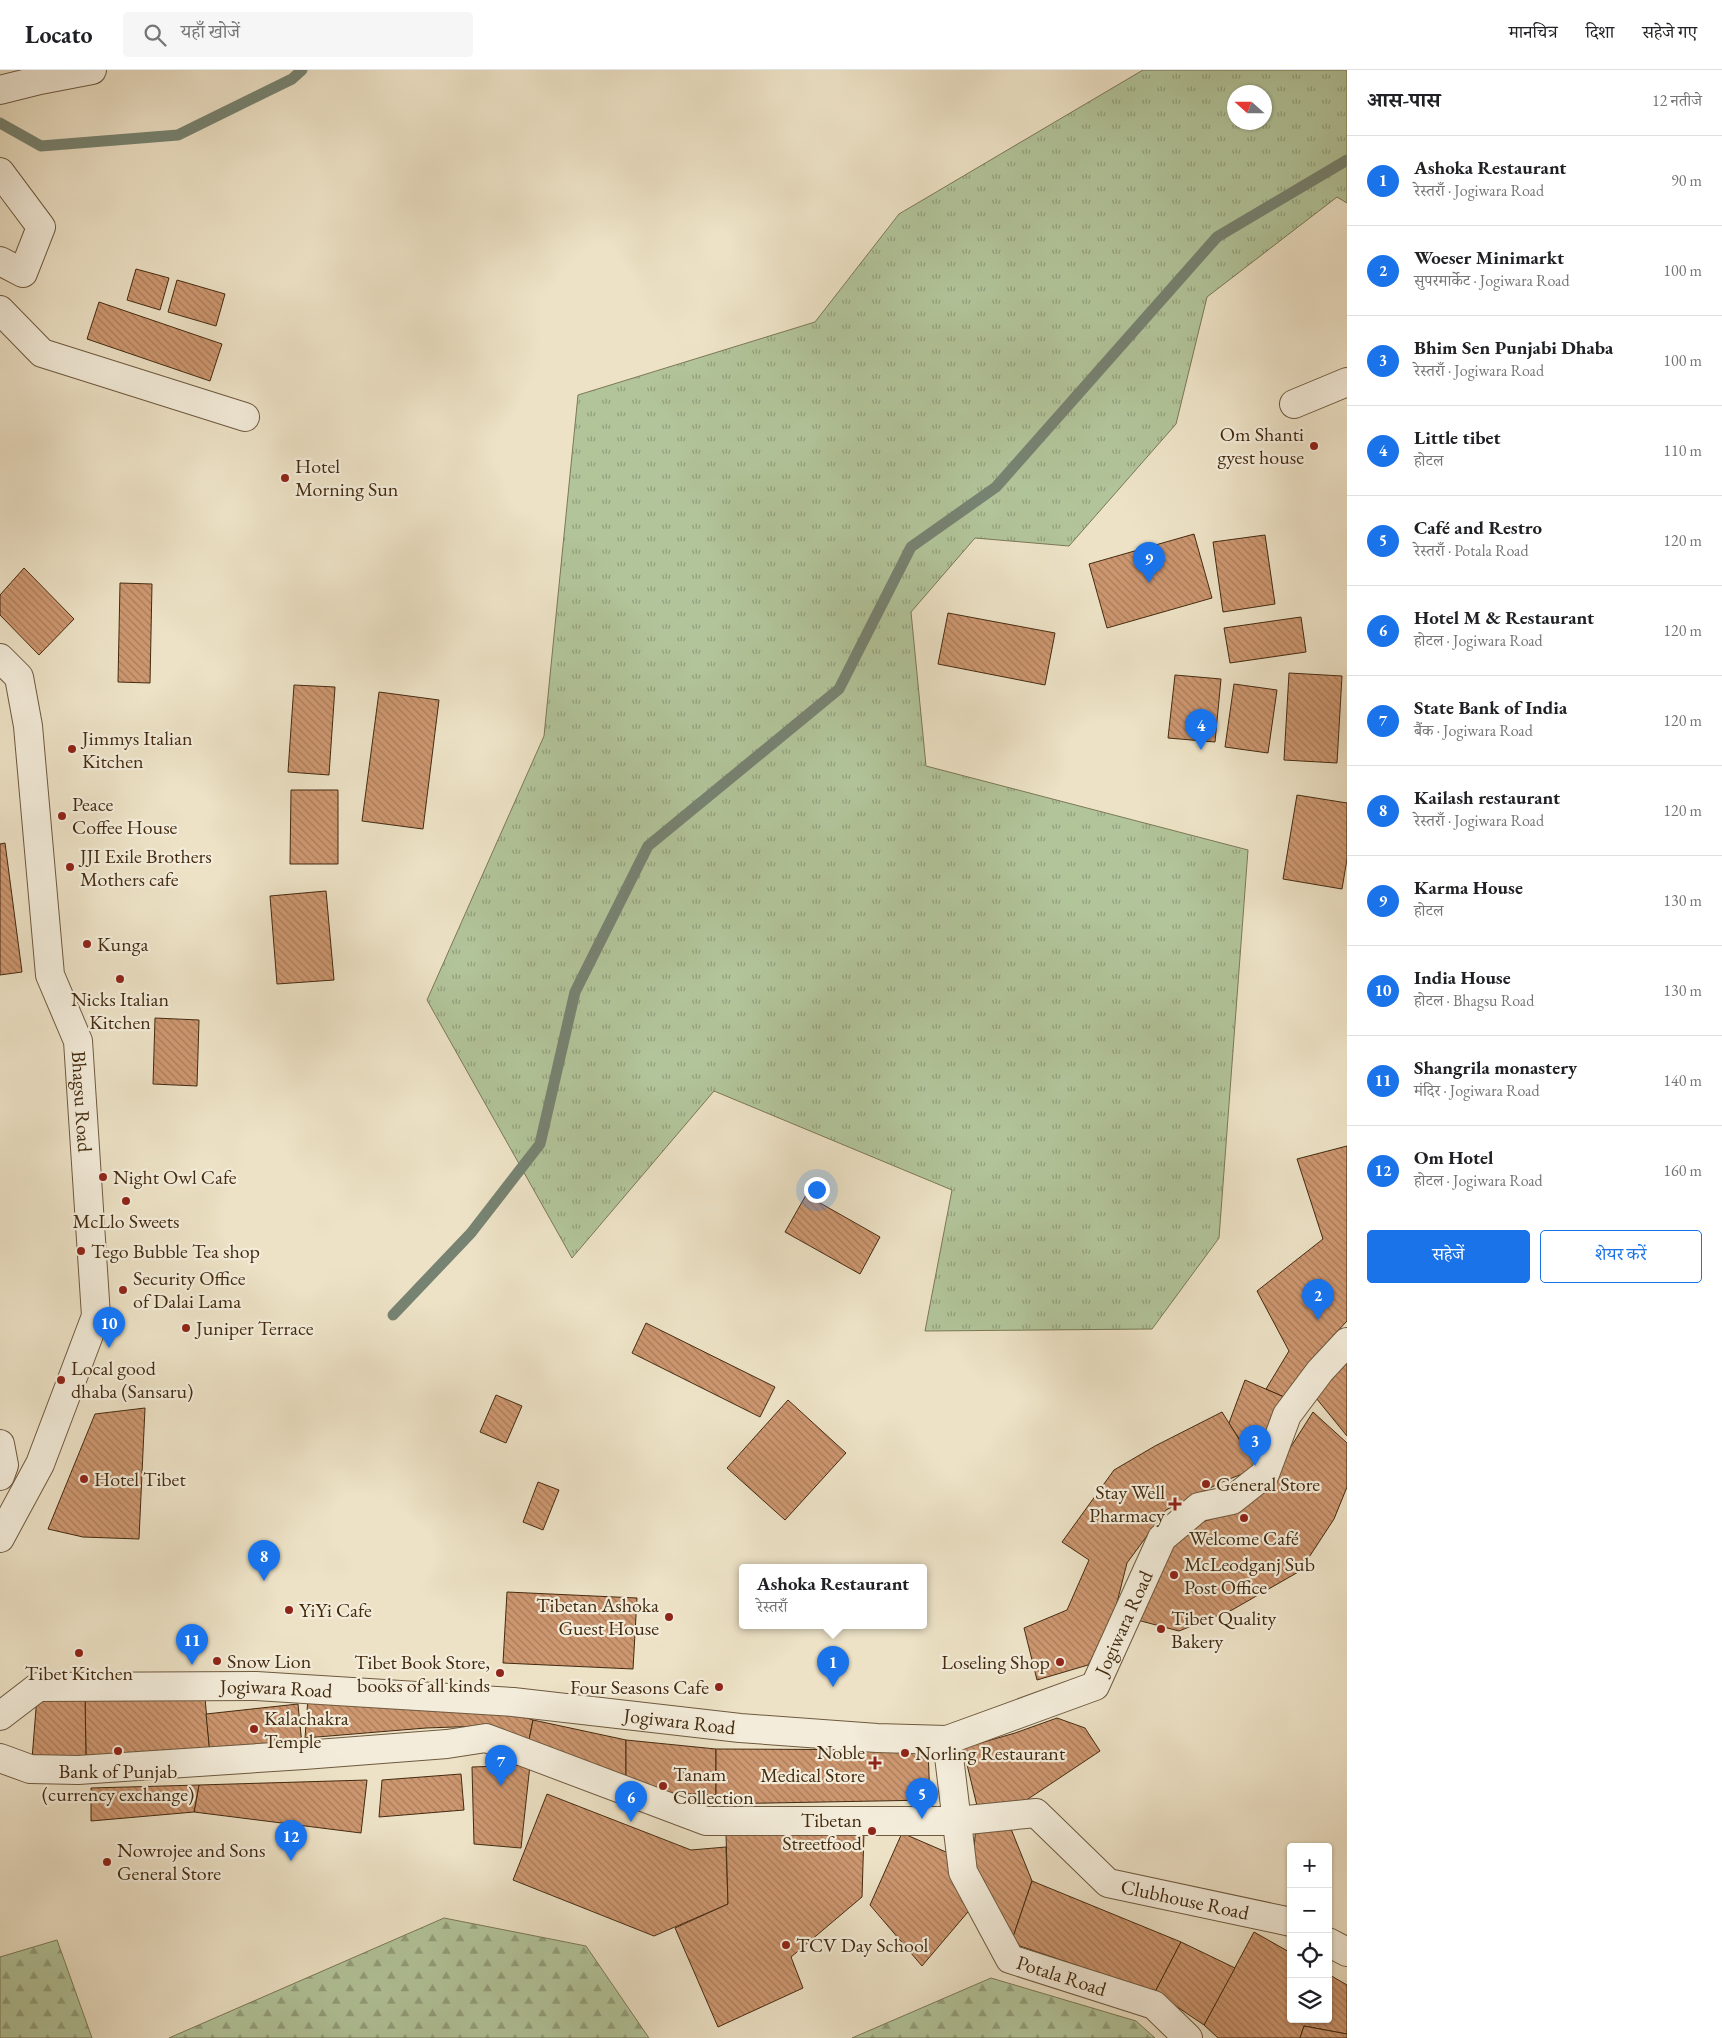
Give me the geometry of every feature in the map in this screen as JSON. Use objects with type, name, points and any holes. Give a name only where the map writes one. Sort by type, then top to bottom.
[{"type":"street","points":[[0,90],[92,70]]},
{"type":"street","points":[[0,172],[41,228],[24,273],[0,261]]},
{"type":"street","points":[[0,310],[42,353],[245,417]]},
{"type":"street","points":[[1294,404],[1347,382]]},
{"type":"street","name":"Bhagsu Road","points":[[0,658],[18,677],[28,726],[50,975],[78,1041],[96,1316],[40,1464],[0,1538]]},
{"type":"street","name":"Jogiwara Road","points":[[0,1716],[38,1687],[256,1686],[513,1702],[740,1728],[877,1738],[947,1740],[1095,1686],[1162,1538],[1199,1507],[1232,1500],[1265,1474],[1287,1416],[1320,1371],[1347,1342]]},
{"type":"street","points":[[0,1444],[4,1465],[0,1476]]},
{"type":"street","name":"Clubhouse Road","points":[[0,1758],[30,1769],[78,1770],[447,1744],[486,1738],[706,1822],[957,1821],[1036,1813],[1108,1883],[1287,1921]]},
{"type":"street","name":"Potala Road","points":[[947,1740],[964,1872],[1010,1959],[1154,2005],[1188,2038]]},
{"type":"street","points":[[1332,1944],[1347,1952]]},
{"type":"green space","points":[[1143,70],[1347,70],[1347,203],[1337,197],[1207,297],[1176,424],[1069,546],[975,538],[911,612],[926,766],[1248,850],[1219,1238],[1152,1329],[925,1331],[952,1190],[714,1091],[572,1258],[427,1000],[544,736],[578,395],[815,322],[899,214]]},
{"type":"green space","points":[[444,1918],[586,1946],[649,2038],[169,2038]]},
{"type":"green space","points":[[57,1940],[92,2038],[0,2038],[0,1957]]},
{"type":"green space","points":[[991,1978],[1136,2021],[1155,2038],[852,2038]]},
{"type":"building","points":[[136,269],[169,278],[160,310],[127,300]]},
{"type":"building","points":[[177,280],[225,294],[216,326],[168,312]]},
{"type":"building","points":[[99,302],[222,344],[210,381],[87,339]]},
{"type":"building","points":[[1194,534],[1212,598],[1107,628],[1089,564]]},
{"type":"building","points":[[1265,535],[1275,604],[1223,612],[1213,542]]},
{"type":"building","points":[[24,568],[74,619],[39,655],[0,615],[0,595]]},
{"type":"building","points":[[120,583],[152,584],[150,683],[118,682]]},
{"type":"building","points":[[948,613],[1055,633],[1045,685],[938,664]]},
{"type":"building","points":[[1301,617],[1306,652],[1230,663],[1224,628]]},
{"type":"building","points":[[1289,673],[1342,676],[1337,763],[1284,760]]},
{"type":"building","points":[[1175,675],[1221,679],[1215,742],[1168,738]]},
{"type":"building","points":[[1234,684],[1277,690],[1268,753],[1225,747]]},
{"type":"building","points":[[294,685],[335,687],[329,775],[288,772]]},
{"type":"building","points":[[379,692],[439,700],[423,829],[362,821]]},
{"type":"building","points":[[291,790],[338,790],[338,864],[290,864]]},
{"type":"building","points":[[1297,795],[1347,803],[1347,859],[1342,889],[1283,879]]},
{"type":"building","points":[[5,843],[22,972],[0,975],[0,844]]},
{"type":"building","points":[[326,891],[334,980],[277,984],[270,896]]},
{"type":"building","points":[[155,1018],[199,1020],[197,1086],[153,1084]]},
{"type":"building","points":[[1347,1146],[1347,1321],[1284,1397],[1266,1389],[1289,1351],[1257,1291],[1323,1239],[1297,1159]]},
{"type":"building","points":[[806,1195],[880,1237],[860,1274],[785,1232]]},
{"type":"building","points":[[646,1323],[775,1387],[760,1417],[632,1353]]},
{"type":"building","points":[[1347,1363],[1347,1436],[1312,1393]]},
{"type":"building","points":[[1245,1380],[1284,1397],[1257,1468],[1229,1423]]},
{"type":"building","points":[[496,1395],[522,1406],[506,1443],[480,1432]]},
{"type":"building","points":[[788,1400],[846,1453],[785,1520],[727,1468]]},
{"type":"building","points":[[145,1408],[139,1539],[83,1537],[48,1529],[95,1414]]},
{"type":"building","points":[[1222,1412],[1257,1468],[1222,1482],[1166,1510],[1127,1563],[1111,1626],[1088,1665],[1037,1680],[1024,1628],[1067,1610],[1089,1560],[1062,1542],[1114,1470],[1155,1446]]},
{"type":"building","points":[[1313,1412],[1347,1443],[1347,1487],[1334,1519],[1300,1571],[1232,1610],[1179,1631],[1137,1620],[1166,1547],[1202,1522],[1241,1510],[1264,1489]]},
{"type":"building","points":[[538,1482],[559,1490],[543,1530],[523,1522]]},
{"type":"building","points":[[507,1592],[637,1598],[633,1669],[503,1663]]},
{"type":"building","points":[[85,1695],[205,1698],[210,1754],[86,1758]]},
{"type":"building","points":[[85,1695],[86,1758],[32,1759],[37,1696]]},
{"type":"building","points":[[308,1698],[502,1710],[533,1720],[528,1745],[482,1726],[426,1728],[305,1738]]},
{"type":"building","name":"Kalachakra Temple","points":[[298,1704],[302,1745],[210,1754],[206,1714]]},
{"type":"building","points":[[1057,1718],[1085,1728],[1100,1751],[1007,1813],[978,1810],[963,1748],[1015,1733]]},
{"type":"building","points":[[533,1720],[626,1740],[626,1780],[528,1745]]},
{"type":"building","points":[[626,1740],[716,1749],[716,1795],[673,1793],[626,1780]]},
{"type":"building","points":[[716,1749],[928,1750],[930,1800],[716,1804]]},
{"type":"building","points":[[530,1765],[521,1848],[474,1844],[472,1767]]},
{"type":"building","points":[[461,1774],[464,1810],[379,1817],[382,1780]]},
{"type":"building","points":[[367,1780],[361,1833],[194,1812],[199,1785]]},
{"type":"building","points":[[199,1785],[194,1812],[91,1821],[91,1788]]},
{"type":"building","points":[[547,1794],[691,1850],[726,1847],[728,1904],[654,1936],[513,1880]]},
{"type":"building","points":[[1009,1824],[1032,1881],[1011,1943],[972,1867],[976,1827]]},
{"type":"building","points":[[864,1832],[862,1897],[791,1957],[803,1988],[718,2027],[675,1928],[728,1904],[726,1834]]},
{"type":"building","points":[[902,1833],[953,1855],[973,1906],[922,1966],[870,1905]]},
{"type":"building","points":[[1032,1881],[1181,1942],[1155,1992],[1011,1943]]},
{"type":"building","points":[[1254,1932],[1287,1951],[1287,2023],[1332,2023],[1332,1976],[1347,1985],[1347,2034],[1304,2026],[1300,2038],[1218,2038],[1204,2025]]},
{"type":"building","points":[[1181,1942],[1235,1968],[1204,2025],[1155,1992]]},
{"type":"building","points":[[1304,2026],[1347,2034],[1347,2038],[1300,2038]]},
{"type":"waterway","points":[[0,123],[41,146],[178,135],[292,79],[302,70]]},
{"type":"waterway","points":[[393,1315],[471,1233],[540,1144],[575,992],[648,846],[839,689],[911,547],[996,487],[1217,237],[1347,160]]},
{"type":"place","name":"Om Shanti gyest house","points":[[1314,446]]},
{"type":"place","name":"Hotel Morning Sun","points":[[285,478]]},
{"type":"place","name":"Karma House","points":[[1149,583]]},
{"type":"place","name":"Jimmys Italian Kitchen","points":[[72,749]]},
{"type":"place","name":"Little tibet","points":[[1201,750]]},
{"type":"place","name":"Peace Coffee House","points":[[62,816]]},
{"type":"place","name":"JJI Exile Brothers Mothers cafe","points":[[70,867]]},
{"type":"place","name":"Kunga","points":[[87,944]]},
{"type":"place","name":"Nicks Italian Kitchen","points":[[120,979]]},
{"type":"place","name":"Night Owl Cafe","points":[[103,1177]]},
{"type":"place","name":"McLlo Sweets","points":[[126,1201]]},
{"type":"place","name":"Tego Bubble Tea shop","points":[[81,1251]]},
{"type":"place","name":"Security Office of Dalai Lama","points":[[123,1290]]},
{"type":"place","name":"Woeser Minimarkt","points":[[1318,1320]]},
{"type":"place","name":"Juniper Terrace","points":[[186,1328]]},
{"type":"place","name":"India House","points":[[109,1348]]},
{"type":"place","name":"Local good dhaba (Sansaru)","points":[[61,1380]]},
{"type":"place","name":"Bhim Sen Punjabi Dhaba","points":[[1255,1466]]},
{"type":"place","name":"Hotel Tibet","points":[[84,1479]]},
{"type":"place","name":"General Store","points":[[1206,1484]]},
{"type":"place","name":"Stay Well Pharmacy","points":[[1175,1504]]},
{"type":"place","name":"Welcome Café","points":[[1244,1518]]},
{"type":"place","name":"McLeodganj Sub Post Office","points":[[1174,1575]]},
{"type":"place","name":"Kailash restaurant","points":[[264,1581]]},
{"type":"place","name":"YiYi Cafe","points":[[289,1610]]},
{"type":"place","name":"Tibetan Ashoka Guest House","points":[[669,1617]]},
{"type":"place","name":"Tibet Quality Bakery","points":[[1161,1629]]},
{"type":"place","name":"Tibet Kitchen","points":[[79,1653]]},
{"type":"place","name":"Snow Lion","points":[[217,1661]]},
{"type":"place","name":"Loseling Shop","points":[[1060,1662]]},
{"type":"place","name":"Shangrila monastery","points":[[192,1665]]},
{"type":"place","name":"Tibet Book Store, books of all kinds","points":[[500,1673]]},
{"type":"place","name":"Four Seasons Cafe","points":[[719,1687]]},
{"type":"place","name":"Ashoka Restaurant","points":[[833,1687]]},
{"type":"place","name":"Kalachakra Temple","points":[[254,1729]]},
{"type":"place","name":"Bank of Punjab (currency exchange)","points":[[118,1751]]},
{"type":"place","name":"Norling Restaurant","points":[[905,1753]]},
{"type":"place","name":"Noble Medical Store","points":[[875,1763]]},
{"type":"place","name":"State Bank of India","points":[[501,1786]]},
{"type":"place","name":"Tanam Collection","points":[[663,1786]]},
{"type":"place","name":"Café and Restro","points":[[922,1819]]},
{"type":"place","name":"Hotel M & Restaurant","points":[[631,1822]]},
{"type":"place","name":"Tibetan Streetfood","points":[[872,1831]]},
{"type":"place","name":"Om Hotel","points":[[291,1861]]},
{"type":"place","name":"Nowrojee and Sons General Store","points":[[107,1862]]},
{"type":"place","name":"TCV Day School","points":[[786,1945]]}]
